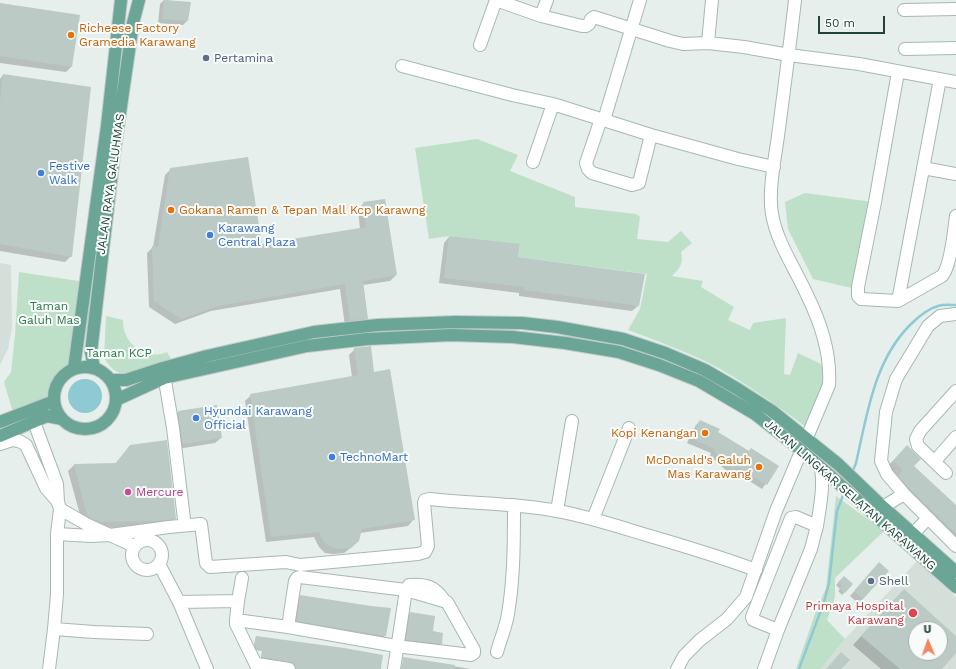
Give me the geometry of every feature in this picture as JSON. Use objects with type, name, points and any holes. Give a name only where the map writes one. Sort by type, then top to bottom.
[{"type":"main road","name":"JALAN RAYA GALUHMAS","points":[[74,368],[121,0]]},
{"type":"main road","name":"JALAN RAYA GALUHMAS","points":[[94,368],[91,352],[114,155],[133,23],[139,0]]},
{"type":"main road","name":"JALAN LINGKAR SELATAN KARAWANG","points":[[116,400],[164,373],[206,356],[339,328],[455,322],[522,324],[557,327],[623,339],[665,353],[705,370],[772,411],[838,464],[863,497],[956,587]]},
{"type":"main road","name":"JALAN LINGKAR SELATAN KARAWANG","points":[[111,380],[126,380],[300,348],[346,341],[400,336],[451,335],[537,339],[619,352],[659,365],[699,381],[752,412],[801,450],[834,480],[883,507],[956,572]]},
{"type":"main road","points":[[76,353],[85,356],[91,352]]},
{"type":"main road","points":[[84,366],[94,368],[104,373],[111,380],[115,390],[116,400],[114,410],[108,419],[100,425],[90,428],[80,428],[70,425],[62,419],[56,410],[54,391],[58,381],[74,368],[84,366]]},
{"type":"main road","points":[[0,422],[54,401]]},
{"type":"main road","points":[[0,436],[48,416],[62,419]]},
{"type":"street","points":[[480,45],[496,0],[541,16],[586,26],[591,19],[594,18],[683,44],[708,43],[744,47],[789,55],[860,64],[956,82]]},
{"type":"street","points":[[541,16],[547,0]]},
{"type":"street","points":[[640,0],[603,120],[586,163],[588,169],[592,173],[632,186],[639,183],[651,135]]},
{"type":"street","points":[[708,43],[712,0]]},
{"type":"street","points":[[677,669],[684,656],[700,640],[727,619],[746,597],[776,511],[829,385],[830,370],[826,348],[818,320],[775,228],[771,206],[774,168],[795,0]]},
{"type":"street","points":[[904,10],[956,9]]},
{"type":"street","points":[[905,49],[956,48]]},
{"type":"street","points":[[402,66],[512,95],[553,104],[651,135],[774,168]]},
{"type":"street","points":[[898,72],[875,202],[857,292],[858,296],[861,299],[898,301],[942,276],[952,266],[956,216]]},
{"type":"street","points":[[898,301],[940,79]]},
{"type":"street","points":[[533,162],[553,104]]},
{"type":"street","points":[[923,168],[956,174]]},
{"type":"street","points":[[956,314],[940,316],[928,326],[896,379],[886,412],[881,461],[887,474],[904,494],[956,546]]},
{"type":"street","points":[[164,373],[173,428],[184,519]]},
{"type":"street","points":[[946,473],[918,446],[916,439],[920,431],[956,391]]},
{"type":"street","points":[[557,511],[572,421]]},
{"type":"street","points":[[34,422],[57,484],[59,506],[57,534],[57,594],[48,669]]},
{"type":"street","points":[[593,519],[629,428]]},
{"type":"street","points":[[935,461],[956,437]]},
{"type":"street","points":[[0,444],[12,440],[19,440],[26,445],[46,488],[59,506],[88,525],[134,546]]},
{"type":"street","points":[[764,669],[811,549],[822,500],[821,468]]},
{"type":"street","points":[[883,507],[904,494]]},
{"type":"street","points":[[57,534],[91,536],[110,535],[201,524],[206,563],[210,567],[286,562],[300,565],[418,554],[425,552],[428,546],[424,503],[425,500],[430,499],[466,503],[514,505],[557,511],[593,519],[714,554],[756,570]]},
{"type":"street","points":[[497,652],[508,615],[514,555],[514,505]]},
{"type":"street","points":[[778,630],[753,620],[752,617],[791,518],[796,517],[817,526]]},
{"type":"street","points":[[913,534],[928,518]]},
{"type":"street","points":[[145,539],[158,543],[163,555],[159,564],[153,569],[141,569],[134,563],[132,554],[134,546],[145,539]]},
{"type":"street","points":[[159,564],[179,602],[207,669]]},
{"type":"street","points":[[236,620],[288,627],[396,646],[472,655],[474,653],[474,650],[447,602],[406,590],[300,577],[295,581],[288,627]]},
{"type":"street","points":[[242,578],[236,624],[257,666],[288,669]]},
{"type":"street","points":[[394,669],[396,646],[406,590]]},
{"type":"street","points":[[179,602],[238,601]]},
{"type":"street","points":[[54,629],[147,634]]},
{"type":"shaded area","points":[[0,263],[11,265],[12,328],[8,349],[0,365]]},
{"type":"shaded area","name":"Primaya Hospital Karawang","points":[[917,561],[956,597],[956,669],[821,669],[845,639]]},
{"type":"green space","points":[[477,139],[518,155],[510,171],[575,197],[575,207],[636,214],[640,217],[637,239],[668,242],[681,231],[692,243],[681,252],[681,265],[672,276],[703,281],[701,287],[734,307],[728,320],[750,330],[753,323],[786,318],[784,374],[790,375],[798,353],[821,364],[824,374],[823,386],[806,427],[758,393],[720,369],[687,353],[628,330],[640,309],[647,274],[518,257],[520,245],[449,236],[429,239],[415,148]]},
{"type":"green space","points":[[805,193],[873,202],[856,289],[813,279],[788,229],[785,202]]},
{"type":"green space","name":"Taman Galuh Mas","points":[[19,272],[85,282],[75,361],[64,368],[55,378],[49,390],[47,404],[14,416],[4,382],[11,372]]},
{"type":"green space","name":"Taman KCP","points":[[106,316],[123,320],[126,336],[136,348],[150,354],[167,352],[171,359],[131,372],[120,373],[115,371],[104,358]]},
{"type":"green space","points":[[836,496],[884,531],[835,578],[835,597],[827,620],[845,639],[821,669],[796,669],[816,611],[826,588]]},
{"type":"water","points":[[85,379],[97,384],[102,396],[97,408],[85,413],[73,408],[68,396],[73,384]]},
{"type":"building","points":[[164,0],[191,2],[188,21],[162,19]]},
{"type":"building","points":[[0,3],[80,15],[72,67],[0,56]]},
{"type":"building","name":"Festive Walk","points":[[3,74],[91,87],[72,257],[0,244],[0,102]]},
{"type":"building","name":"Karawang Central Plaza","points":[[248,157],[262,244],[366,227],[363,202],[385,199],[397,275],[363,281],[368,319],[350,320],[345,284],[218,306],[181,319],[154,301],[152,246],[158,247],[170,168]]},
{"type":"building","points":[[449,236],[520,244],[518,257],[645,274],[639,306],[524,290],[525,287],[444,278]]},
{"type":"building","name":"TechnoMart","points":[[371,346],[374,372],[390,369],[415,520],[362,529],[359,541],[351,548],[339,549],[331,547],[324,542],[319,532],[271,537],[250,394],[358,375],[354,348]]},
{"type":"building","points":[[217,405],[222,438],[183,444],[178,411]]},
{"type":"building","points":[[700,420],[720,429],[718,432],[749,451],[751,448],[779,466],[767,485],[736,466],[734,470],[714,451],[715,449],[691,438]]},
{"type":"building","name":"Mercure","points":[[167,440],[176,519],[100,522],[87,516],[74,464],[116,463],[130,445]]},
{"type":"building","points":[[907,445],[921,459],[914,466],[956,505],[956,534],[898,476],[903,470],[893,461]]},
{"type":"building","name":"Shell","points":[[879,562],[889,571],[863,599],[854,591]]},
{"type":"building","points":[[844,576],[853,584],[845,593],[839,588],[842,586],[838,582]]},
{"type":"building","points":[[904,589],[939,621],[908,621],[908,661],[948,661],[948,629],[956,636],[956,653],[942,669],[900,669],[861,636]]},
{"type":"building","points":[[300,595],[391,608],[386,636],[297,621]]},
{"type":"building","points":[[410,612],[435,616],[433,631],[443,633],[442,644],[406,640]]},
{"type":"building","points":[[256,636],[383,655],[381,669],[296,669],[294,663],[262,657],[263,650],[257,649],[254,645]]},
{"type":"building","points":[[841,652],[850,660],[841,669],[826,669]]},
{"type":"building","points":[[403,657],[455,665],[455,669],[402,669]]},
{"type":"waterway","points":[[852,473],[856,463],[868,408],[880,372],[888,355],[898,339],[916,319],[930,309],[940,305],[956,305]]},
{"type":"waterway","points":[[799,669],[824,602],[829,583],[837,511],[844,493]]},
{"type":"place","name":"Richeese Factory Gramedia Karawang","points":[[71,35]]},
{"type":"place","name":"Pertamina","points":[[206,58]]},
{"type":"place","name":"Festive Walk","points":[[41,173]]},
{"type":"place","name":"Gokana Ramen & Tepan Mall Kcp Karawng","points":[[171,210]]},
{"type":"place","name":"Karawang Central Plaza","points":[[210,235]]},
{"type":"place","name":"Hyundai Karawang Official","points":[[196,418]]},
{"type":"place","name":"Kopi Kenangan","points":[[705,433]]},
{"type":"place","name":"TechnoMart","points":[[332,457]]},
{"type":"place","name":"McDonald's Galuh Mas Karawang","points":[[759,467]]},
{"type":"place","name":"Mercure","points":[[128,492]]},
{"type":"place","name":"Shell","points":[[871,581]]},
{"type":"place","name":"Primaya Hospital Karawang","points":[[913,613]]}]
